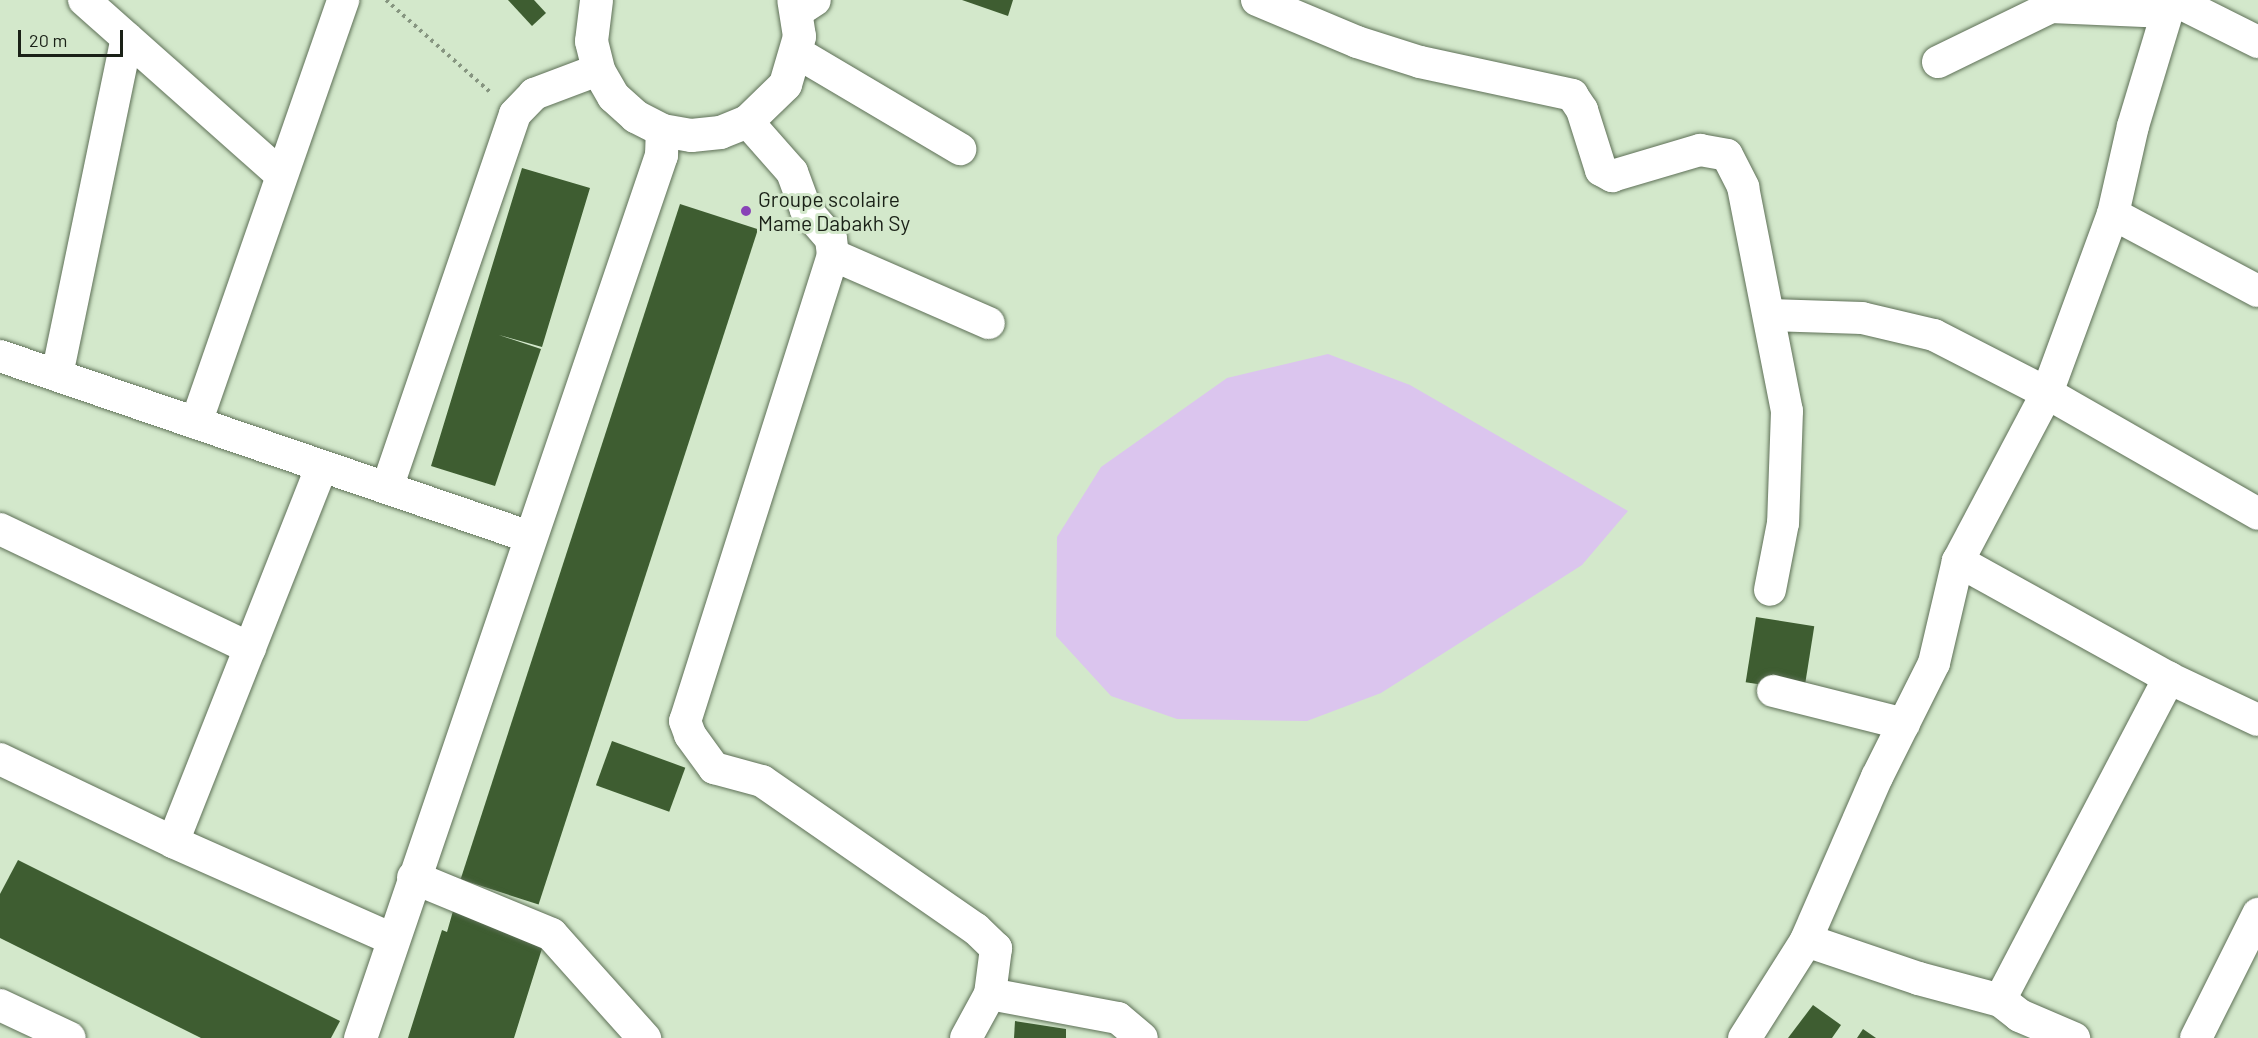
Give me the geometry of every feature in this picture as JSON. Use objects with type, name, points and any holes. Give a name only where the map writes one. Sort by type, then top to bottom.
[{"type":"street","points":[[84,0],[280,174]]},
{"type":"street","points":[[196,423],[280,174],[343,0]]},
{"type":"street","points":[[596,0],[591,40],[598,70],[613,96],[635,116],[662,130],[691,135],[720,132],[747,121],[784,84],[796,52],[802,4]]},
{"type":"street","points":[[1257,0],[1357,42],[1420,62],[1572,95],[1582,110],[1601,170],[1612,176],[1700,150],[1727,155],[1743,187],[1770,315],[1787,411],[1783,523],[1770,590]]},
{"type":"street","points":[[1938,62],[2050,3],[2171,4],[2258,42]]},
{"type":"street","points":[[1744,1038],[1806,940],[1934,663],[1958,561],[2047,393],[2113,214],[2133,126],[2171,4]]},
{"type":"street","points":[[57,375],[127,38]]},
{"type":"street","points":[[796,52],[960,149]]},
{"type":"street","points":[[387,488],[515,114],[534,94],[598,70]]},
{"type":"street","points":[[747,121],[792,172],[806,210],[831,239],[833,255],[685,720],[690,735],[714,768],[762,781],[976,929],[996,948],[990,993],[966,1038]]},
{"type":"street","points":[[360,1038],[661,155],[662,130]]},
{"type":"street","points":[[2113,214],[2258,291]]},
{"type":"street","points":[[833,255],[989,323]]},
{"type":"street","points":[[1770,315],[1862,318],[1934,335],[2047,393],[2258,514]]},
{"type":"street","points":[[0,356],[530,537]]},
{"type":"street","points":[[173,842],[322,466]]},
{"type":"street","points":[[0,529],[250,648]]},
{"type":"street","points":[[1958,561],[2169,678],[2258,720]]},
{"type":"street","points":[[2000,1000],[2169,678]]},
{"type":"street","points":[[1773,691],[1904,724]]},
{"type":"street","points":[[0,759],[173,842],[392,939]]},
{"type":"street","points":[[414,878],[551,934],[644,1038]]},
{"type":"street","points":[[2196,1038],[2257,918]]},
{"type":"street","points":[[1806,940],[1918,978],[2000,1000],[2019,1015],[2073,1038]]},
{"type":"street","points":[[990,993],[1118,1018],[1142,1038]]},
{"type":"street","points":[[0,1005],[70,1038]]},
{"type":"path","points":[[386,0],[515,114]]},
{"type":"shaded area","points":[[1328,354],[1410,385],[1628,511],[1582,565],[1381,693],[1307,721],[1177,719],[1111,696],[1056,636],[1057,537],[1101,467],[1227,378]]},
{"type":"building","points":[[508,0],[534,0],[546,13],[532,26]]},
{"type":"building","points":[[962,0],[1013,0],[1008,16]]},
{"type":"building","points":[[522,168],[590,188],[542,347],[499,335],[541,349],[495,486],[431,466]]},
{"type":"building","points":[[680,204],[758,229],[539,905],[461,879]]},
{"type":"building","points":[[1756,617],[1814,626],[1804,691],[1746,682]]},
{"type":"building","points":[[612,741],[685,768],[669,812],[596,785]]},
{"type":"building","points":[[18,860],[340,1021],[331,1038],[201,1038],[0,938],[0,894]]},
{"type":"building","points":[[453,911],[545,939],[514,1038],[408,1038],[442,930],[447,932]]},
{"type":"building","points":[[1813,1005],[1841,1025],[1832,1038],[1788,1038]]},
{"type":"building","points":[[1015,1021],[1066,1029],[1066,1038],[1014,1038]]},
{"type":"building","points":[[1863,1029],[1876,1038],[1857,1038]]},
{"type":"place","name":"Groupe scolaire Mame Dabakh Sy","points":[[746,211]]}]
